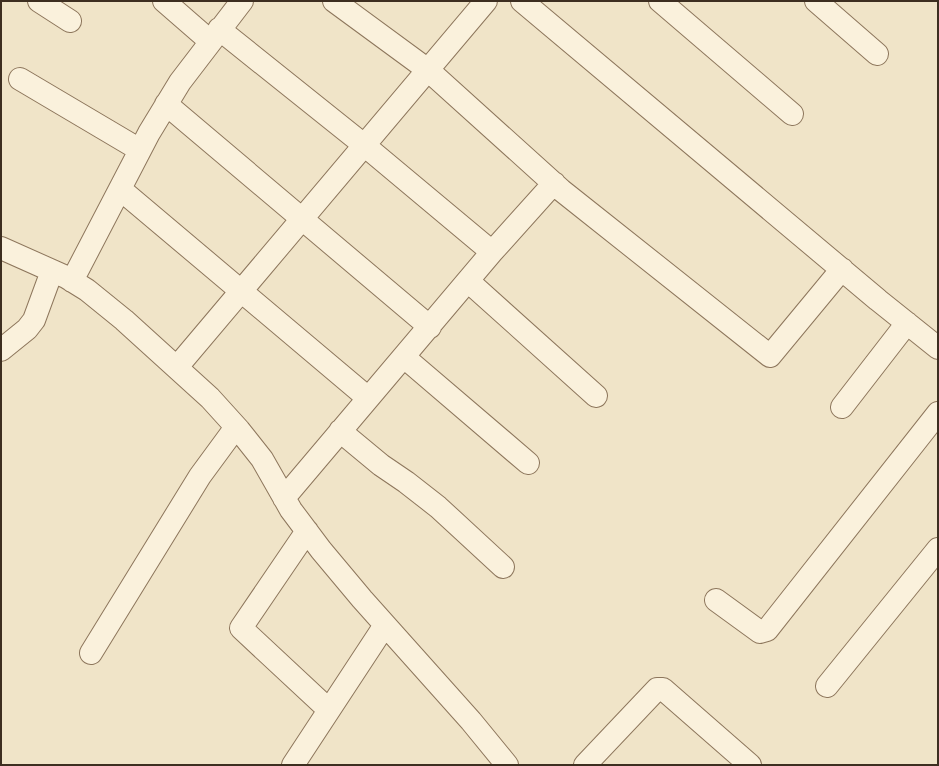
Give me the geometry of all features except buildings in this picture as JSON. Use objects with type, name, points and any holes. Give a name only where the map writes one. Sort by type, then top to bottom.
[{"type":"street","points":[[39,1],[70,21]]},
{"type":"street","points":[[164,1],[215,35],[364,145],[492,252]]},
{"type":"street","points":[[72,281],[140,150],[166,104],[180,82],[242,1]]},
{"type":"street","points":[[334,1],[428,70],[554,184],[770,356],[842,269]]},
{"type":"street","points":[[177,368],[486,1]]},
{"type":"street","points":[[522,1],[938,348]]},
{"type":"street","points":[[660,1],[792,114]]},
{"type":"street","points":[[816,1],[877,54]]},
{"type":"street","points":[[20,79],[140,150]]},
{"type":"street","points":[[166,104],[430,328]]},
{"type":"street","points":[[284,498],[368,398],[430,328],[492,252],[554,184]]},
{"type":"street","points":[[120,188],[368,398]]},
{"type":"street","points":[[1,248],[52,271],[87,290],[124,320],[210,398],[262,459],[291,510],[362,599],[471,721],[507,765]]},
{"type":"street","points":[[1,350],[27,329],[34,320],[52,271]]},
{"type":"street","points":[[468,281],[596,396]]},
{"type":"street","points":[[842,407],[907,323]]},
{"type":"street","points":[[404,357],[528,463]]},
{"type":"street","points":[[716,600],[760,632],[767,630],[938,414]]},
{"type":"street","points":[[92,653],[200,476],[236,427]]},
{"type":"street","points":[[340,431],[438,507],[503,568]]},
{"type":"street","points":[[307,531],[241,628],[329,710]]},
{"type":"street","points":[[827,686],[936,557]]},
{"type":"street","points":[[293,765],[385,625]]},
{"type":"street","points":[[585,765],[657,689],[663,689],[750,765]]}]
